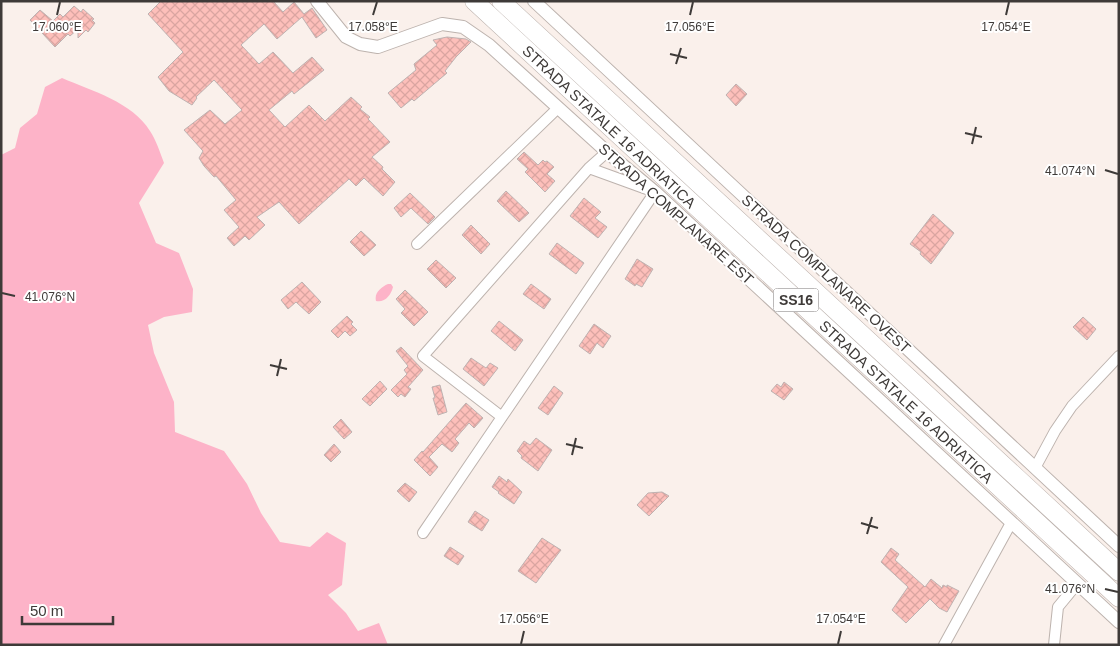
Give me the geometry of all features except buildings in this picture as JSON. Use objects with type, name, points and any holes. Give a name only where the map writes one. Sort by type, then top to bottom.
[{"type":"highway","name":"STRADA STATALE 16 ADRIATICA","points":[[474,1],[1119,598]]},
{"type":"highway","name":"STRADA STATALE 16 ADRIATICA","points":[[502,1],[1119,572]]},
{"type":"street","name":"STRADA COMPLANARE EST","points":[[317,1],[346,37],[360,44],[378,47],[442,24],[463,27],[489,45],[607,152],[655,192],[1119,622]]},
{"type":"street","name":"STRADA COMPLANARE OVEST","points":[[534,1],[1119,546]]},
{"type":"street","points":[[417,244],[558,108]]},
{"type":"street","points":[[502,417],[423,356],[589,168],[607,152]]},
{"type":"street","points":[[423,533],[655,192],[589,168]]},
{"type":"street","points":[[1035,468],[1055,431],[1072,406],[1119,356]]},
{"type":"street","points":[[944,645],[1011,523]]},
{"type":"street","points":[[1054,645],[1058,607],[1077,584]]},
{"type":"shaded area","points":[[62,78],[110,98],[133,112],[152,135],[164,163],[139,203],[156,243],[179,253],[193,289],[192,312],[164,317],[148,325],[154,353],[174,402],[175,432],[224,451],[247,484],[261,513],[280,542],[310,547],[327,532],[346,543],[342,585],[328,595],[346,613],[358,631],[379,623],[388,645],[1,645],[1,155],[15,148],[20,128],[37,114],[45,87]]},
{"type":"shaded area","points":[[388,284],[391,284],[393,287],[391,293],[385,300],[376,301],[376,295]]}]
